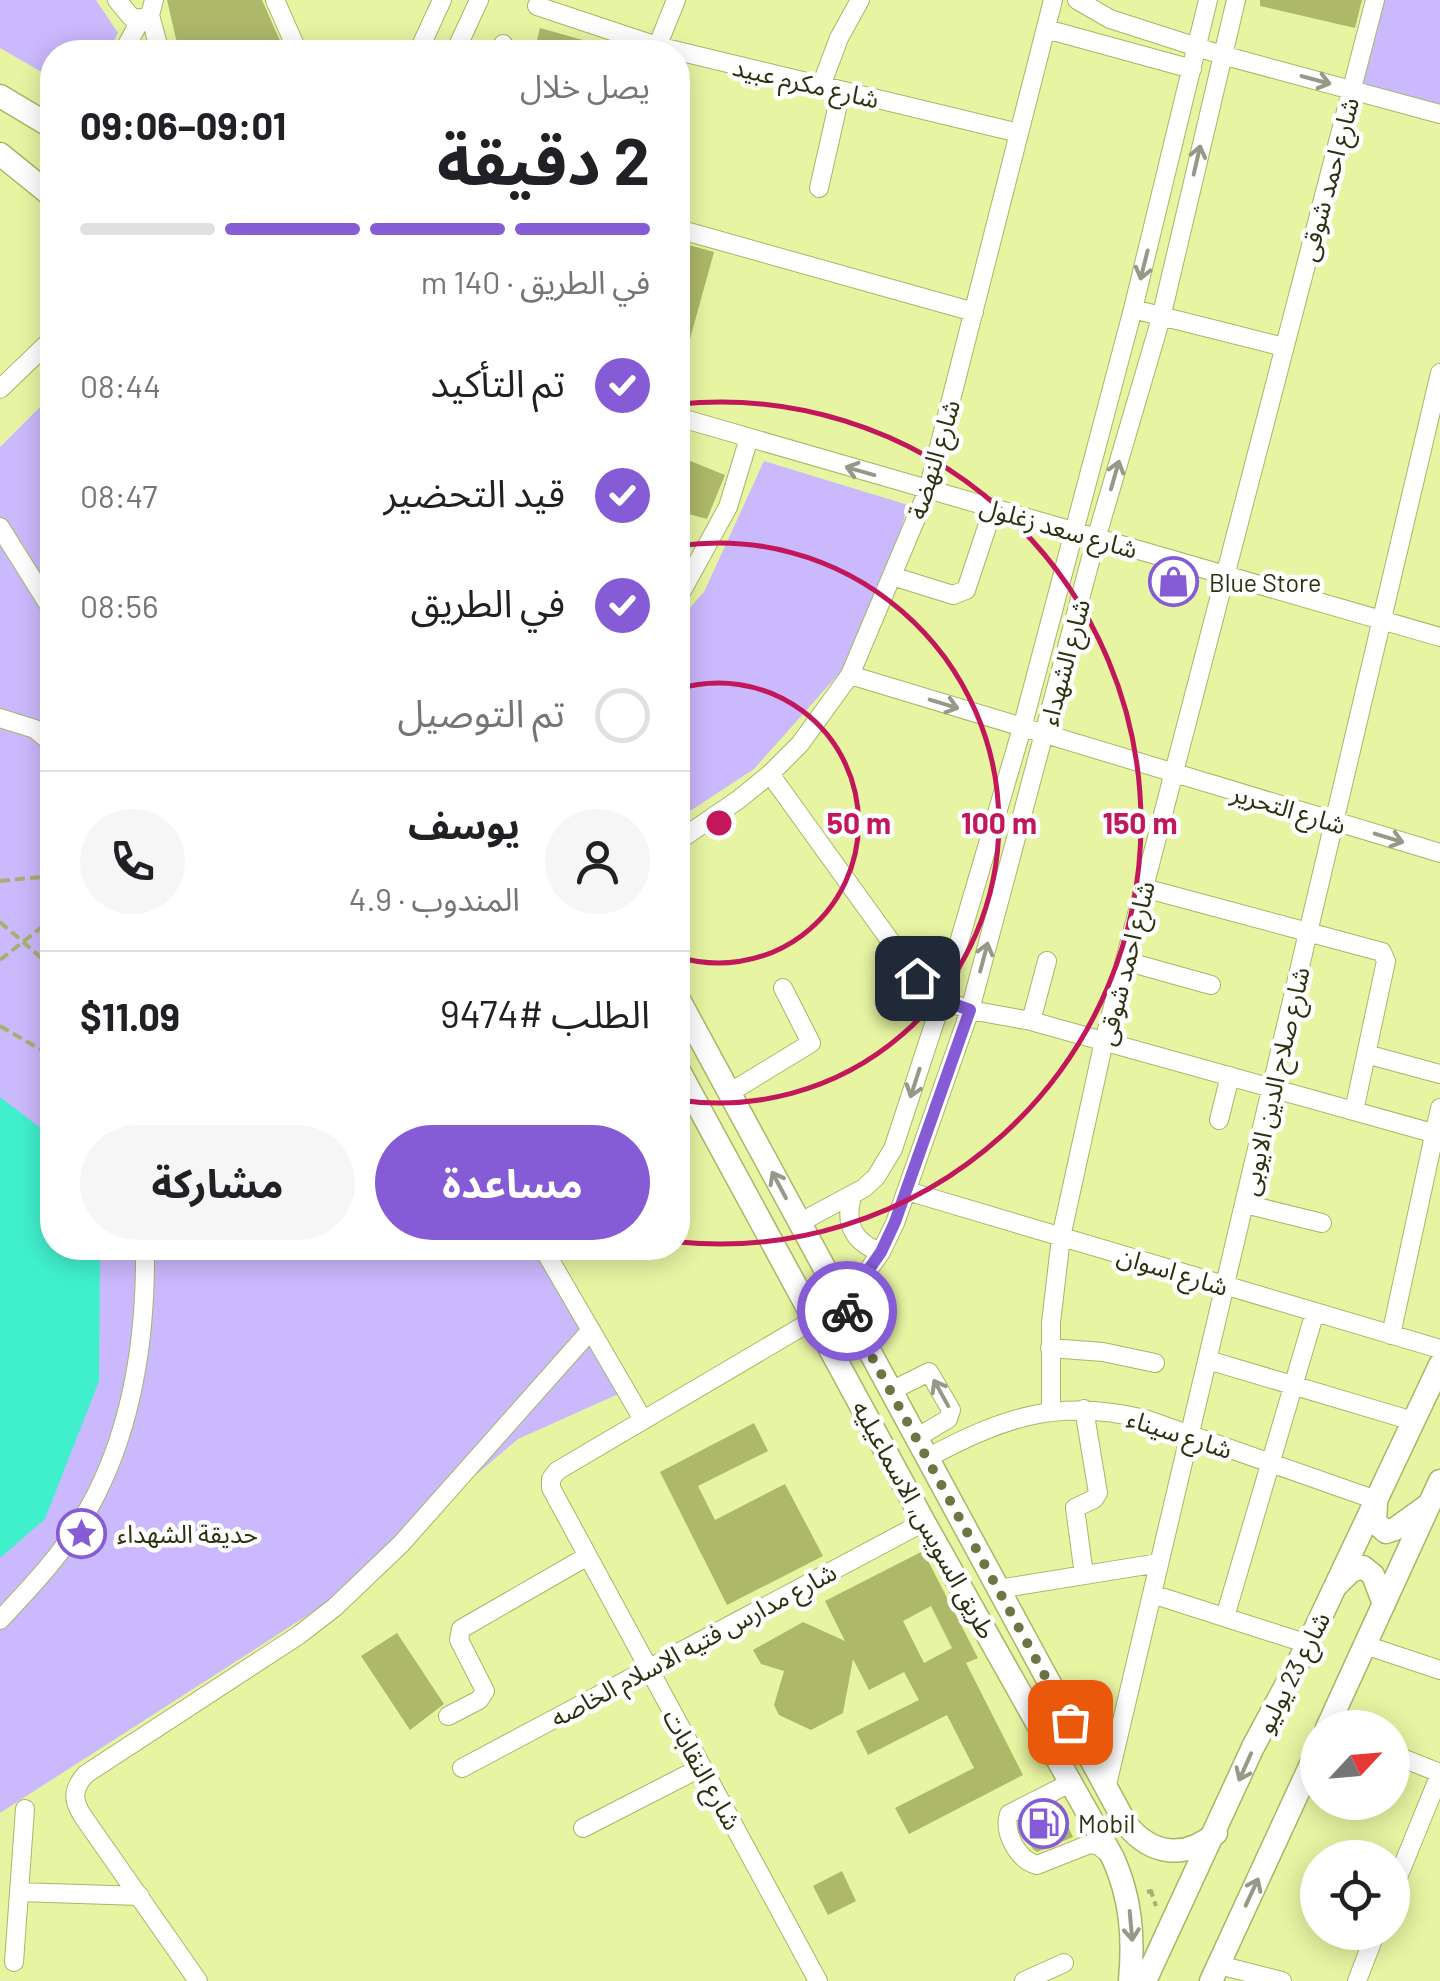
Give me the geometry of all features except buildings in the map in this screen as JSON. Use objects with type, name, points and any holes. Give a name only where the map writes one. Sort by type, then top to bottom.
[{"type":"main road","points":[[0,96],[40,120]]},
{"type":"main road","points":[[0,154],[40,186]]},
{"type":"main road","name":"طريق السويس, الاسماعيليه","points":[[690,1020],[1106,1789],[1138,1838]]},
{"type":"main road","name":"طريق السويس, الاسماعيليه","points":[[690,1091],[924,1522],[1113,1858],[1127,1896],[1132,1936],[1130,1981]]},
{"type":"main road","name":"شارع 23 يوليو","points":[[1145,1981],[1440,1364]]},
{"type":"main road","name":"شارع 23 يوليو","points":[[1335,1710],[1434,1506],[1440,1480]]},
{"type":"main road","points":[[1376,1500],[1375,1522],[1386,1532],[1434,1506]]},
{"type":"main road","points":[[1335,1587],[1351,1571],[1363,1568],[1373,1575],[1384,1604]]},
{"type":"main road","points":[[1215,1973],[1300,1788]]},
{"type":"main road","points":[[1113,1858],[1126,1855],[1138,1838],[1150,1847],[1175,1852],[1192,1849],[1216,1832]]},
{"type":"street","points":[[117,0],[131,17],[148,11]]},
{"type":"street","points":[[275,0],[293,40]]},
{"type":"street","points":[[424,40],[442,0]]},
{"type":"street","points":[[460,40],[479,0]]},
{"type":"street","points":[[660,40],[676,0]]},
{"type":"street","points":[[822,86],[839,38],[860,0]]},
{"type":"street","name":"شارع النهضة","points":[[690,833],[770,774],[800,744],[850,676],[928,490],[1053,0]]},
{"type":"street","name":"شارع الشهداء","points":[[799,1223],[852,1197],[876,1177],[893,1149],[942,1000],[1022,728],[1134,308],[1208,0]]},
{"type":"street","name":"شارع الشهداء","points":[[844,1305],[881,1252],[970,1010],[1096,539],[1161,318],[1236,0]]},
{"type":"street","name":"شارع احمد شوقى","points":[[1051,1410],[1050,1348],[1061,1237],[1104,1041],[1375,0]]},
{"type":"street","points":[[1086,3],[1110,18],[1222,55],[1440,114]]},
{"type":"street","name":"شارع مكرم عبيد","points":[[537,6],[629,40]]},
{"type":"street","points":[[131,40],[148,11]]},
{"type":"street","points":[[148,11],[156,40]]},
{"type":"street","points":[[1046,30],[1192,69]]},
{"type":"street","name":"شارع مكرم عبيد","points":[[690,57],[1019,133]]},
{"type":"street","points":[[818,188],[842,91]]},
{"type":"street","points":[[690,232],[974,312]]},
{"type":"street","points":[[1134,308],[1284,347]]},
{"type":"street","points":[[0,389],[40,351]]},
{"type":"street","name":"شارع صلاح الدين الايوبى","points":[[1106,1789],[1440,372]]},
{"type":"street","name":"شارع سعد زغلول","points":[[690,421],[1440,637]]},
{"type":"street","points":[[690,576],[728,507],[749,438]]},
{"type":"street","points":[[892,576],[954,595],[966,590],[993,508]]},
{"type":"street","points":[[0,527],[40,591]]},
{"type":"street","name":"شارع التحرير","points":[[850,676],[1440,853]]},
{"type":"street","points":[[0,718],[40,733]]},
{"type":"street","points":[[770,774],[917,978],[942,1000],[1437,1134]]},
{"type":"street","points":[[1144,888],[1378,950],[1385,956],[1354,1111]]},
{"type":"street","points":[[1031,1021],[1047,960]]},
{"type":"street","points":[[1125,961],[1211,985]]},
{"type":"street","points":[[729,1093],[812,1042],[783,988]]},
{"type":"street","points":[[1366,1054],[1440,1074]]},
{"type":"street","points":[[1218,1120],[1230,1076]]},
{"type":"street","points":[[1391,1335],[1440,1108]]},
{"type":"street","name":"شارع اسوان","points":[[906,1191],[1440,1350]]},
{"type":"street","points":[[852,1197],[848,1211],[856,1238],[867,1248],[881,1252]]},
{"type":"street","points":[[1245,1204],[1322,1224]]},
{"type":"street","points":[[0,1620],[60,1553],[90,1506],[114,1454],[130,1401],[140,1346],[145,1260]]},
{"type":"street","points":[[550,1260],[642,1418],[815,1319]]},
{"type":"street","points":[[1225,1618],[1315,1312]]},
{"type":"street","points":[[198,1981],[76,1805],[78,1782],[335,1607],[401,1544],[591,1330]]},
{"type":"street","points":[[1050,1348],[1104,1352],[1156,1363]]},
{"type":"street","points":[[1208,1360],[1413,1421]]},
{"type":"street","points":[[891,1391],[929,1372],[951,1410],[948,1420],[921,1448]]},
{"type":"street","points":[[1084,1409],[1098,1493],[1075,1508],[1084,1575]]},
{"type":"street","name":"شارع سيناء","points":[[921,1448],[1000,1422],[1051,1410],[1084,1409],[1146,1419],[1376,1500]]},
{"type":"street","name":"شارع النقابات","points":[[642,1418],[557,1471],[551,1478],[554,1498],[818,1981]]},
{"type":"street","name":"شارع مدارس فتيه الاسلام الخاصه","points":[[462,1768],[924,1522]]},
{"type":"street","points":[[448,1716],[479,1700],[485,1691],[459,1640],[461,1629],[586,1557]]},
{"type":"street","points":[[998,1589],[1160,1563]]},
{"type":"street","points":[[1152,1594],[1308,1644]]},
{"type":"street","points":[[1365,1645],[1440,1670]]},
{"type":"street","points":[[1410,1761],[1440,1773],[1410,1847]]},
{"type":"street","points":[[583,1828],[702,1767]]},
{"type":"street","points":[[1072,1782],[1009,1814],[1007,1830],[1024,1860],[1037,1865],[1090,1844],[1113,1858]]},
{"type":"street","points":[[14,1962],[24,1809]]},
{"type":"street","points":[[18,1892],[140,1896]]},
{"type":"street","points":[[1356,1981],[1369,1950]]},
{"type":"street","points":[[1024,1981],[1064,1963]]},
{"type":"street","points":[[1215,1973],[1282,1981]]},
{"type":"path","points":[[0,881],[40,877]]},
{"type":"path","points":[[0,922],[40,957]]},
{"type":"path","points":[[0,960],[40,929]]},
{"type":"path","points":[[0,1026],[40,1049]]},
{"type":"path","points":[[1127,1896],[1151,1891],[1156,1906],[1163,1895]]},
{"type":"shaded area","points":[[0,0],[96,0],[118,33],[114,40],[40,40],[40,71],[0,48]]},
{"type":"shaded area","points":[[1375,0],[1440,0],[1440,114],[1352,89]]},
{"type":"shaded area","points":[[40,407],[40,1260],[559,1260],[634,1387],[518,1439],[322,1606],[0,1813],[0,447]]},
{"type":"shaded area","points":[[764,461],[908,505],[893,556],[844,668],[754,769],[690,811],[690,608],[704,592]]},
{"type":"water","points":[[0,1097],[40,1128],[40,1260],[100,1260],[99,1381],[45,1519],[0,1558]]},
{"type":"way so far","points":[[847,1311],[1070,1722]]},
{"type":"place","name":"Blue Store","points":[[1174,582]]},
{"type":"place","name":"حديقة الشهداء","points":[[82,1533]]},
{"type":"place","name":"Mobil","points":[[1043,1823]]},
{"type":"route","points":[[847,1311],[844,1305],[864,1280],[895,1222],[970,1010],[942,1000],[917,978]]}]
